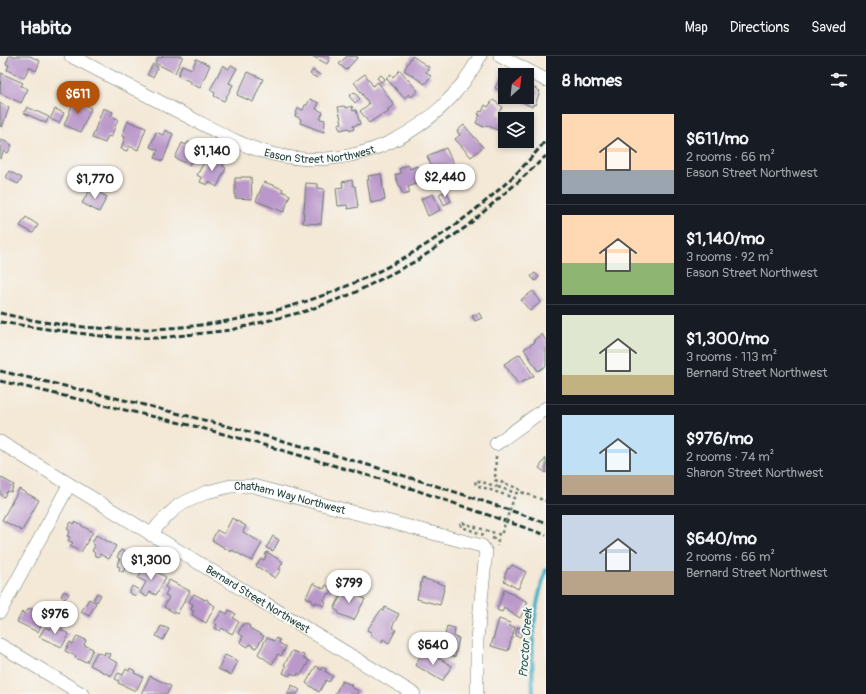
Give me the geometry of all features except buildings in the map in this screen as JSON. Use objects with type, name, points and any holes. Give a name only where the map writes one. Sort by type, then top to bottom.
[{"type":"street","name":"Eason Street Northwest","points":[[71,56],[238,142],[272,154],[304,158],[332,158],[361,153],[388,143],[411,132],[435,114],[455,94],[480,56]]},
{"type":"street","points":[[500,56],[546,80]]},
{"type":"street","points":[[496,444],[546,408]]},
{"type":"street","name":"Bernard Street Northwest","points":[[0,442],[68,485],[414,694]]},
{"type":"street","points":[[0,612],[68,485]]},
{"type":"street","name":"Chatham Way Northwest","points":[[151,535],[159,524],[179,506],[207,492],[231,486],[253,486],[482,546],[486,552],[477,639],[477,694]]},
{"type":"street","points":[[0,645],[82,694]]},
{"type":"path","points":[[496,444],[494,480],[517,488],[524,493]]},
{"type":"path","points":[[484,535],[462,527],[460,524],[463,523],[501,535],[514,498],[476,485],[475,481],[480,481],[516,493],[524,493],[546,500]]},
{"type":"waterway","name":"Proctor Creek","points":[[533,694],[532,663],[535,616],[541,585],[546,570]]},
{"type":"railway","points":[[0,313],[60,324],[120,329],[180,327],[239,319],[297,304],[353,283],[407,256],[458,223],[505,184],[546,140]]},
{"type":"railway","points":[[0,322],[101,336],[159,338],[231,330],[306,311],[352,294],[418,260],[466,227],[546,156]]},
{"type":"railway","points":[[0,371],[144,405],[309,448],[452,491],[546,523]]},
{"type":"railway","points":[[0,381],[198,427],[278,449],[407,487],[546,535]]}]
